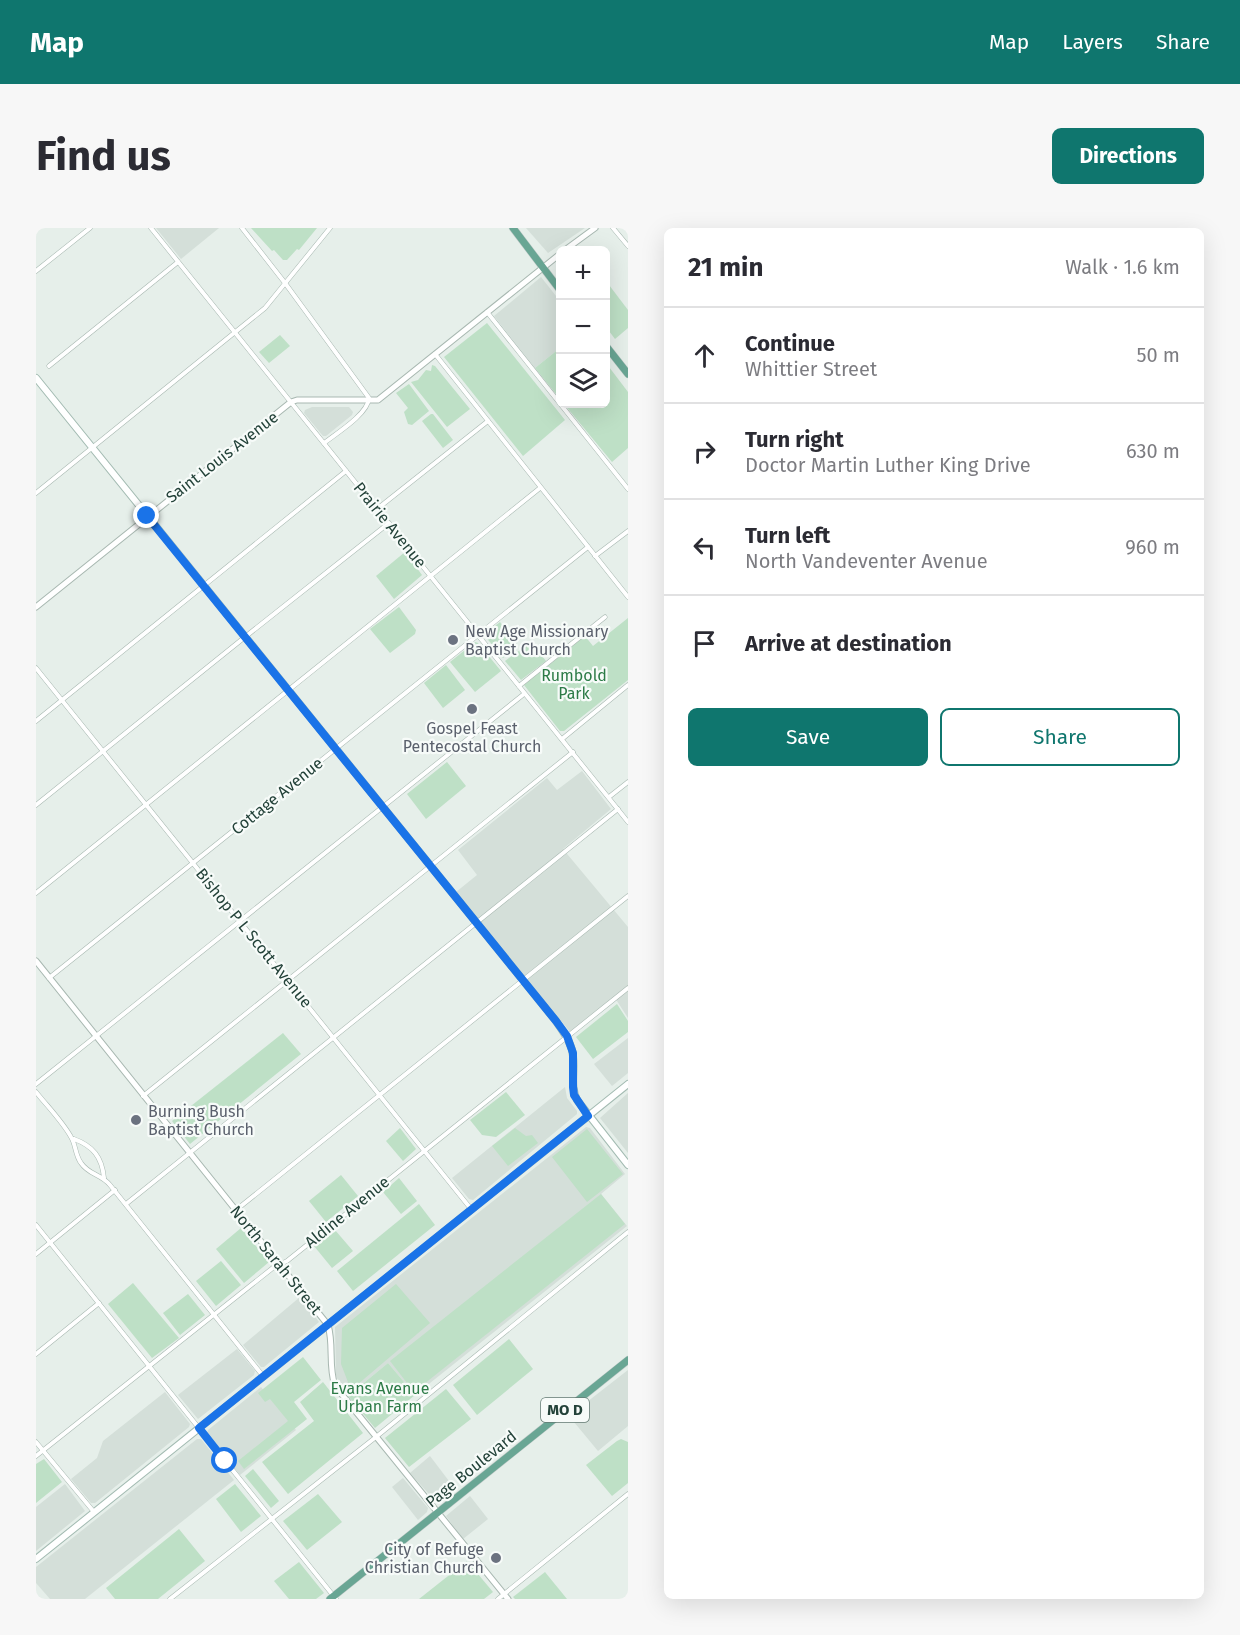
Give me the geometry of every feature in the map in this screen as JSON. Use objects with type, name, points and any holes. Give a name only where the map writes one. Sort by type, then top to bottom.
[{"type":"main road","points":[[513,228],[556,283]]},
{"type":"main road","points":[[610,351],[628,374]]},
{"type":"main road","points":[[36,378],[567,1036],[573,1053],[574,1095],[628,1165]]},
{"type":"main road","points":[[36,1559],[628,1084]]},
{"type":"main road","name":"Page Boulevard","points":[[333,1598],[628,1360]]},
{"type":"street","points":[[36,271],[90,228]]},
{"type":"street","name":"Prairie Avenue","points":[[151,228],[628,822]]},
{"type":"street","points":[[242,228],[365,391],[369,400]]},
{"type":"street","points":[[36,493],[265,308],[330,228]]},
{"type":"street","points":[[570,246],[595,228]]},
{"type":"street","points":[[613,228],[628,246]]},
{"type":"street","name":"Saint Louis Avenue","points":[[36,607],[291,402],[380,398],[556,258]]},
{"type":"street","points":[[49,366],[178,262]]},
{"type":"street","points":[[487,312],[628,489]]},
{"type":"street","points":[[435,354],[628,597]]},
{"type":"street","name":"Saint Louis Avenue","points":[[324,442],[363,412],[369,400]]},
{"type":"street","points":[[377,509],[488,421]]},
{"type":"street","points":[[36,721],[346,471]]},
{"type":"street","points":[[36,892],[540,488]]},
{"type":"street","points":[[36,805],[244,636],[389,523]]},
{"type":"street","points":[[595,556],[628,531]]},
{"type":"street","name":"Cottage Avenue","points":[[50,978],[588,547]]},
{"type":"street","points":[[519,687],[605,617]]},
{"type":"street","name":"Bishop P L Scott Avenue","points":[[36,668],[471,1209]]},
{"type":"street","points":[[562,739],[628,685]]},
{"type":"street","points":[[36,1084],[524,694]]},
{"type":"street","points":[[143,1096],[573,752]]},
{"type":"street","points":[[609,797],[628,782]]},
{"type":"street","points":[[126,1204],[618,810]]},
{"type":"street","points":[[236,1210],[628,896]]},
{"type":"street","name":"North Sarah Street","points":[[36,961],[328,1325],[332,1378],[335,1386],[506,1597]]},
{"type":"street","name":"Aldine Avenue","points":[[36,1456],[214,1315],[287,1261],[628,988]]},
{"type":"street","points":[[36,1092],[73,1139],[81,1164],[87,1170],[104,1178],[115,1190],[263,1377]]},
{"type":"street","points":[[73,1139],[84,1143],[96,1152],[104,1178]]},
{"type":"street","points":[[36,1254],[115,1190]]},
{"type":"street","points":[[36,1225],[333,1598]]},
{"type":"street","points":[[170,1599],[376,1437],[628,1232]]},
{"type":"street","points":[[36,1354],[99,1304]]},
{"type":"street","points":[[36,1442],[94,1512]]},
{"type":"street","points":[[498,1599],[506,1597],[628,1494]]},
{"type":"shaded area","points":[[156,228],[219,228],[181,259]]},
{"type":"shaded area","points":[[526,228],[585,228],[556,246],[548,253]]},
{"type":"shaded area","points":[[541,277],[556,296],[556,351],[535,368],[494,316]]},
{"type":"shaded area","points":[[312,407],[349,407],[353,412],[326,436],[323,436],[304,413]]},
{"type":"shaded area","points":[[582,771],[611,809],[563,849],[628,927],[628,1018],[615,998],[571,1033],[456,892],[477,875],[458,850],[547,778],[557,790]]},
{"type":"shaded area","points":[[628,1038],[628,1073],[612,1086],[594,1064]]},
{"type":"shaded area","points":[[565,1087],[567,1098],[577,1114],[473,1200],[469,1199],[452,1178]]},
{"type":"shaded area","points":[[628,1093],[628,1153],[600,1118]]},
{"type":"shaded area","points":[[586,1127],[590,1128],[625,1174],[601,1194],[627,1226],[415,1395],[388,1363],[348,1396],[340,1386],[336,1375],[335,1327]]},
{"type":"shaded area","points":[[300,1297],[319,1322],[264,1367],[261,1367],[243,1345]]},
{"type":"shaded area","points":[[237,1349],[255,1371],[254,1375],[198,1419],[178,1395]]},
{"type":"shaded area","points":[[628,1370],[628,1426],[598,1451],[569,1416]]},
{"type":"shaded area","points":[[261,1387],[296,1430],[240,1475],[207,1433]]},
{"type":"shaded area","points":[[165,1392],[190,1424],[189,1427],[95,1503],[91,1503],[71,1479],[97,1458],[103,1441]]},
{"type":"shaded area","points":[[197,1439],[201,1439],[234,1480],[85,1599],[50,1599],[36,1583],[36,1567]]},
{"type":"shaded area","points":[[430,1456],[455,1489],[437,1503],[410,1473]]},
{"type":"shaded area","points":[[403,1478],[428,1508],[418,1520],[392,1487]]},
{"type":"shaded area","points":[[65,1484],[85,1511],[36,1551],[36,1507]]},
{"type":"shaded area","points":[[470,1496],[488,1519],[463,1539],[446,1516]]},
{"type":"green space","points":[[251,228],[317,228],[299,250],[297,249],[287,260],[283,260]]},
{"type":"green space","points":[[610,286],[628,310],[628,328],[615,339],[610,332]]},
{"type":"green space","points":[[487,323],[565,420],[523,456],[444,357]]},
{"type":"green space","points":[[280,335],[290,346],[269,363],[259,352]]},
{"type":"green space","points":[[556,351],[556,394],[535,368]]},
{"type":"green space","points":[[432,365],[470,409],[447,427],[411,382],[418,380],[426,370],[431,371]]},
{"type":"green space","points":[[610,368],[628,392],[628,448],[612,462],[567,408],[610,408]]},
{"type":"green space","points":[[409,384],[429,411],[412,425],[408,424],[404,412],[408,408],[396,393]]},
{"type":"green space","points":[[431,414],[453,440],[443,448],[422,421]]},
{"type":"green space","points":[[405,552],[422,575],[394,599],[376,576]]},
{"type":"green space","points":[[399,607],[416,630],[415,634],[390,653],[370,629]]},
{"type":"green space","name":"Rumbold Park","points":[[628,618],[628,680],[564,731],[560,731],[524,685],[585,636],[593,646]]},
{"type":"green space","points":[[500,622],[518,646],[503,658],[485,636]]},
{"type":"green space","points":[[475,642],[501,671],[475,692],[450,662]]},
{"type":"green space","points":[[531,642],[546,661],[521,680],[505,661]]},
{"type":"green space","points":[[446,665],[465,690],[443,708],[424,683]]},
{"type":"green space","points":[[447,762],[466,786],[426,819],[407,794]]},
{"type":"green space","points":[[617,1004],[628,1021],[628,1032],[593,1059],[576,1037]]},
{"type":"green space","points":[[283,1033],[301,1054],[190,1144],[172,1121]]},
{"type":"green space","points":[[506,1092],[525,1115],[496,1137],[482,1135],[470,1120]]},
{"type":"green space","points":[[400,1128],[416,1149],[403,1161],[386,1141]]},
{"type":"green space","points":[[515,1128],[526,1136],[532,1135],[538,1143],[508,1166],[492,1146]]},
{"type":"green space","points":[[587,1129],[623,1174],[587,1202],[552,1157]]},
{"type":"green space","points":[[341,1175],[358,1196],[326,1222],[309,1201]]},
{"type":"green space","points":[[399,1178],[417,1201],[401,1214],[383,1192]]},
{"type":"green space","points":[[601,1194],[625,1224],[414,1392],[390,1361]]},
{"type":"green space","points":[[419,1204],[435,1225],[353,1291],[337,1271]]},
{"type":"green space","points":[[241,1228],[269,1262],[244,1283],[216,1249]]},
{"type":"green space","points":[[335,1230],[353,1251],[332,1268],[314,1246]]},
{"type":"green space","points":[[221,1261],[241,1285],[216,1306],[196,1281]]},
{"type":"green space","points":[[133,1283],[179,1338],[152,1358],[108,1304]]},
{"type":"green space","points":[[396,1284],[430,1323],[351,1390],[341,1364],[342,1328]]},
{"type":"green space","points":[[188,1294],[205,1315],[180,1335],[163,1313]]},
{"type":"green space","points":[[509,1339],[533,1369],[477,1415],[453,1385]]},
{"type":"green space","points":[[303,1357],[321,1380],[294,1402],[307,1419],[244,1469],[238,1461],[288,1421],[270,1399],[265,1402],[258,1393]]},
{"type":"green space","name":"Evans Avenue Urban Farm","points":[[388,1363],[415,1395],[375,1428],[348,1396]]},
{"type":"green space","points":[[323,1382],[363,1433],[288,1494],[262,1462],[314,1421],[300,1402]]},
{"type":"green space","points":[[446,1389],[471,1419],[409,1467],[385,1438]]},
{"type":"green space","points":[[621,1439],[628,1442],[628,1483],[612,1496],[586,1465]]},
{"type":"green space","points":[[44,1459],[62,1482],[36,1503],[36,1464]]},
{"type":"green space","points":[[253,1469],[279,1501],[271,1508],[245,1476]]},
{"type":"green space","points":[[235,1484],[261,1516],[241,1532],[216,1499]]},
{"type":"green space","points":[[318,1494],[342,1522],[307,1550],[283,1521]]},
{"type":"green space","points":[[179,1529],[205,1561],[158,1599],[115,1599],[106,1588]]},
{"type":"green space","points":[[467,1561],[493,1592],[484,1599],[419,1599]]},
{"type":"green space","points":[[299,1562],[324,1593],[316,1599],[289,1599],[274,1581]]},
{"type":"green space","points":[[545,1572],[567,1599],[515,1599],[513,1597]]},
{"type":"place","name":"New Age Missionary Baptist Church","points":[[453,640]]},
{"type":"place","name":"Gospel Feast Pentecostal Church","points":[[472,709]]},
{"type":"place","name":"Burning Bush Baptist Church","points":[[136,1120]]},
{"type":"place","name":"City of Refuge Christian Church","points":[[496,1558]]},
{"type":"route","points":[[147,516],[556,1021],[567,1036],[573,1053],[574,1095],[588,1116],[199,1428],[225,1461]]}]
